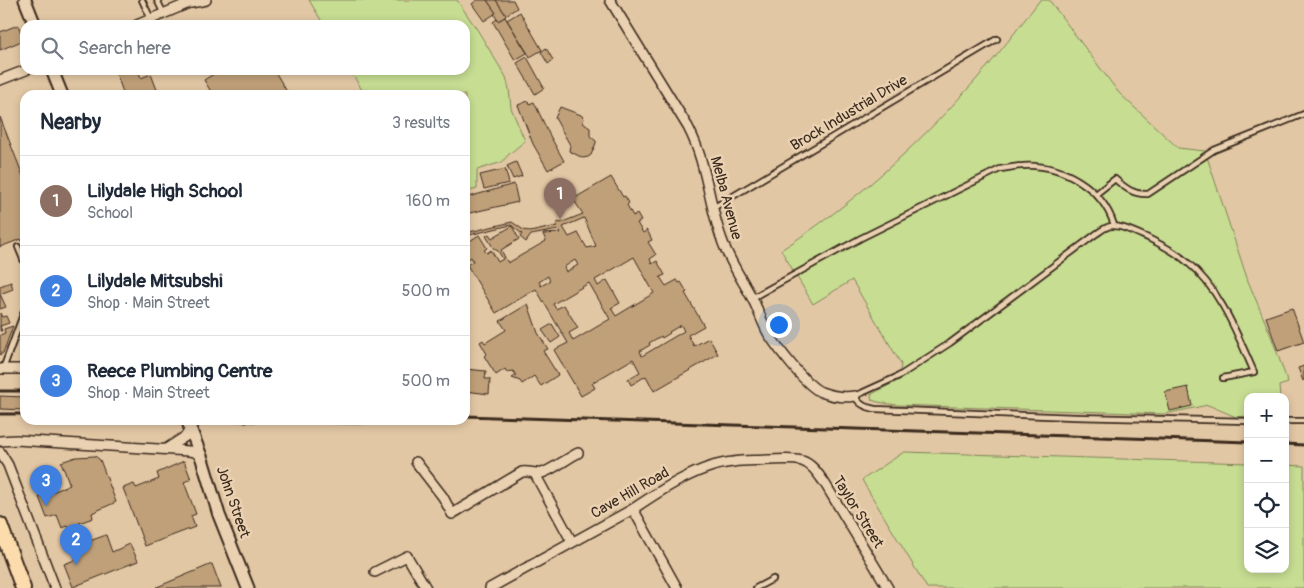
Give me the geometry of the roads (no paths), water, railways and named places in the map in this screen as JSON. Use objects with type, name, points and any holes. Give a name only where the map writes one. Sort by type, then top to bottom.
[{"type":"highway","points":[[1,529],[23,588]]},
{"type":"main road","points":[[25,0],[33,20]]},
{"type":"main road","points":[[54,75],[60,90]]},
{"type":"main road","name":"John Street","points":[[192,426],[219,515],[248,588]]},
{"type":"street","points":[[151,19],[192,2],[206,0]]},
{"type":"street","name":"Melba Avenue","points":[[610,0],[694,138],[700,153],[717,225],[725,247],[767,331],[784,356],[820,392],[842,397],[855,396]]},
{"type":"street","points":[[0,80],[20,72]]},
{"type":"street","points":[[2,369],[20,369]]},
{"type":"street","points":[[166,450],[186,436],[192,426]]},
{"type":"street","points":[[0,441],[16,440],[193,452],[202,459]]},
{"type":"street","points":[[0,452],[12,475],[55,588]]},
{"type":"street","points":[[416,462],[442,496],[452,514],[522,472],[544,473],[578,453]]},
{"type":"street","name":"Cave Hill Road","points":[[490,588],[633,509],[682,479],[704,469],[731,462],[795,460]]},
{"type":"street","name":"Taylor Street","points":[[795,460],[802,460],[811,466],[824,482],[888,588]]},
{"type":"street","points":[[535,474],[572,542]]},
{"type":"street","points":[[633,509],[677,588]]},
{"type":"street","points":[[375,572],[407,556],[426,588]]},
{"type":"lane","points":[[142,0],[151,19]]},
{"type":"lane","points":[[157,0],[164,14]]},
{"type":"lane","name":"Brock Industrial Drive","points":[[713,208],[997,39]]},
{"type":"lane","points":[[1096,194],[1115,179],[1136,193],[1148,194],[1206,154],[1304,114]]},
{"type":"lane","points":[[752,298],[852,243],[1000,169],[1024,166],[1049,168],[1071,176],[1096,194],[1114,225]]},
{"type":"lane","points":[[1223,378],[1254,372],[1217,295],[1189,263],[1136,232],[1114,225],[1096,234],[950,342],[899,376],[855,396],[859,403],[875,409],[1075,417],[1244,421]]},
{"type":"lane","points":[[18,247],[20,252]]},
{"type":"lane","points":[[2,369],[20,322]]},
{"type":"lane","points":[[1289,422],[1304,421]]},
{"type":"lane","points":[[756,588],[772,579]]},
{"type":"railway","points":[[0,391],[20,391]]},
{"type":"railway","points":[[0,414],[20,414]]},
{"type":"railway","points":[[470,416],[1244,442]]},
{"type":"railway","points":[[1289,444],[1304,445]]},
{"type":"place","name":"Lilydale High School","points":[[560,219]]},
{"type":"place","name":"Reece Plumbing Centre","points":[[46,506]]},
{"type":"place","name":"Lilydale Mitsubshi","points":[[76,565]]}]
